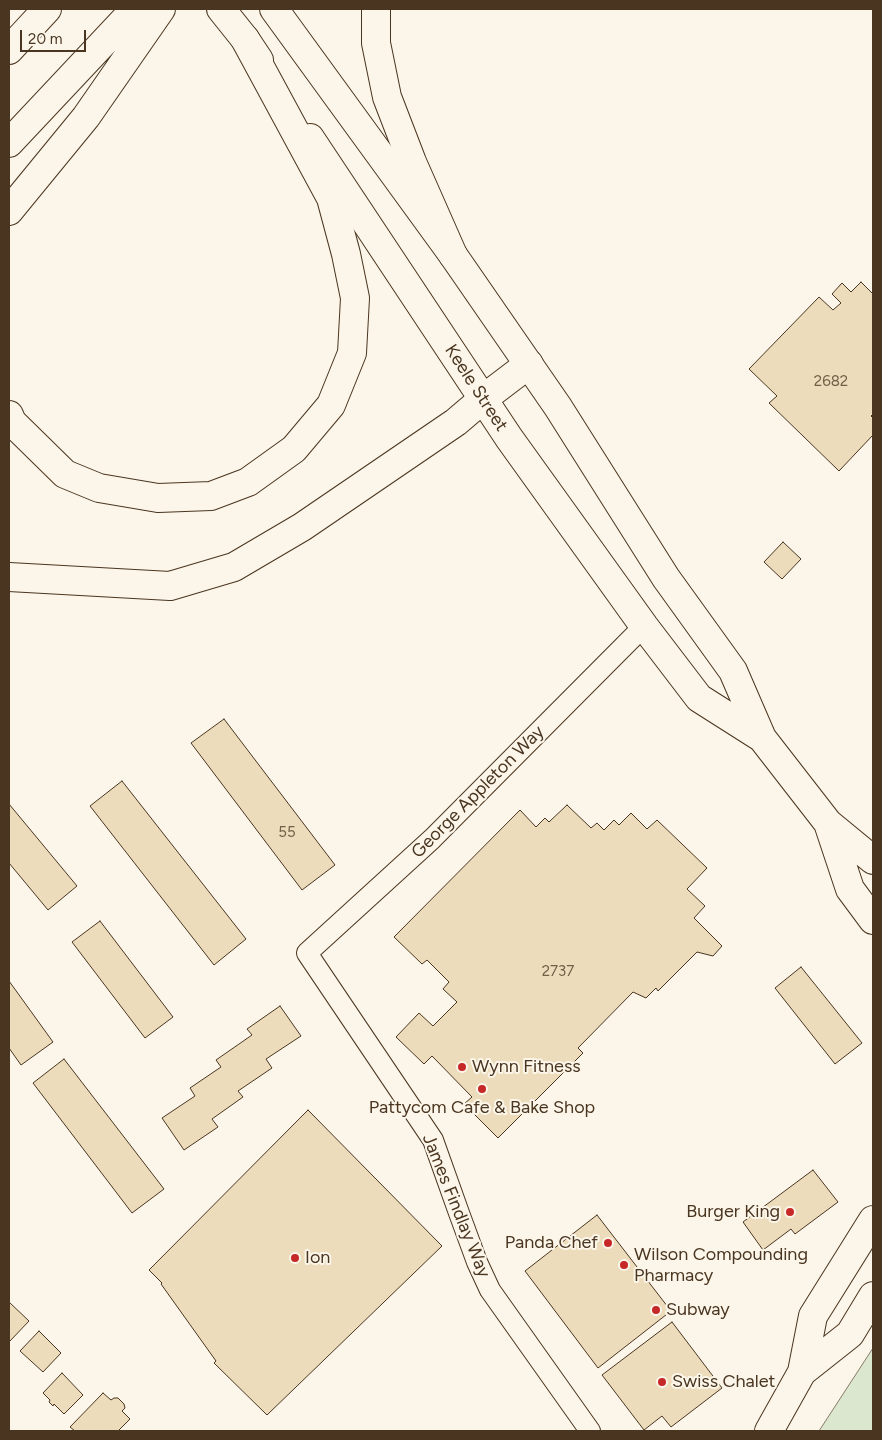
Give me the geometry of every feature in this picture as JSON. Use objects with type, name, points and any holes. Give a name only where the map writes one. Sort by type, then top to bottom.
[{"type":"main road","points":[[9,50],[47,9]]},
{"type":"main road","points":[[9,142],[135,9]]},
{"type":"main road","points":[[9,212],[86,118],[161,9]]},
{"type":"main road","name":"Keele Street","points":[[221,9],[245,39],[509,438],[644,626],[699,698],[762,738]]},
{"type":"main road","name":"Keele Street","points":[[274,9],[453,255],[558,407],[666,578],[733,671],[762,738],[828,823],[873,860]]},
{"type":"main road","points":[[376,9],[376,43],[387,97],[412,162],[453,255]]},
{"type":"main road","points":[[9,415],[12,422],[65,474],[99,488],[167,498],[211,496],[248,482],[294,449],[331,405],[352,353],[355,298],[346,254],[331,198],[245,39]]},
{"type":"main road","points":[[9,577],[170,586],[234,567],[310,521],[456,422],[529,364]]},
{"type":"main road","name":"Keele Street","points":[[828,823],[850,889],[873,920]]},
{"type":"main road","points":[[769,1431],[802,1372],[813,1316],[873,1220]]},
{"type":"main road","points":[[802,1372],[850,1334],[873,1296]]},
{"type":"street","name":"George Appleton Way","points":[[307,953],[432,839],[644,626]]},
{"type":"street","name":"James Findlay Way","points":[[307,953],[433,1140],[477,1262],[490,1290],[590,1431]]},
{"type":"green space","points":[[873,1348],[873,1431],[819,1431]]},
{"type":"building","points":[[861,282],[873,294],[873,414],[871,416],[873,418],[873,435],[839,471],[769,403],[777,396],[749,369],[819,297],[833,310],[841,303],[832,294],[842,283],[851,292]]},
{"type":"building","points":[[783,542],[801,559],[782,579],[764,562]]},
{"type":"building","points":[[224,719],[335,865],[302,890],[191,743]]},
{"type":"building","points":[[122,781],[246,939],[214,965],[90,806]]},
{"type":"building","points":[[9,804],[77,886],[48,910],[9,863]]},
{"type":"building","points":[[567,805],[591,828],[597,823],[604,830],[614,820],[619,825],[631,813],[647,829],[657,820],[707,868],[687,889],[705,906],[694,918],[722,946],[713,956],[697,952],[658,991],[656,988],[646,998],[633,992],[578,1048],[583,1053],[498,1138],[464,1104],[472,1097],[432,1056],[424,1064],[396,1037],[419,1013],[433,1026],[457,1002],[443,989],[449,982],[427,960],[422,964],[394,937],[520,810],[536,827],[545,818],[549,822]]},
{"type":"building","points":[[100,921],[173,1017],[145,1038],[72,942]]},
{"type":"building","points":[[801,967],[862,1043],[835,1064],[775,988]]},
{"type":"building","points":[[9,981],[53,1042],[21,1065],[9,1048]]},
{"type":"building","points":[[280,1006],[301,1036],[266,1059],[272,1068],[238,1091],[243,1097],[212,1119],[218,1127],[184,1150],[162,1118],[195,1096],[190,1088],[221,1067],[216,1060],[252,1035],[247,1029]]},
{"type":"building","points":[[64,1059],[164,1189],[132,1213],[33,1083]]},
{"type":"building","name":"Ion","points":[[308,1110],[442,1246],[267,1415],[214,1363],[216,1361],[162,1283],[149,1270]]},
{"type":"building","name":"Burger King","points":[[813,1170],[838,1202],[795,1234],[791,1229],[763,1250],[743,1222]]},
{"type":"building","points":[[597,1215],[671,1311],[598,1368],[525,1271]]},
{"type":"building","points":[[9,1302],[29,1321],[10,1341],[9,1340]]},
{"type":"building","name":"Swiss Chalet","points":[[672,1322],[722,1388],[671,1427],[662,1416],[644,1430],[602,1375]]},
{"type":"building","points":[[39,1331],[61,1353],[43,1372],[20,1351]]},
{"type":"building","points":[[62,1373],[83,1395],[64,1414],[54,1404],[53,1406],[49,1402],[50,1400],[43,1393]]},
{"type":"building","points":[[103,1393],[111,1400],[118,1398],[124,1404],[125,1408],[122,1411],[130,1419],[118,1431],[75,1431],[70,1427]]},
{"type":"place","name":"Wynn Fitness","points":[[462,1067]]},
{"type":"place","name":"Pattycom Cafe & Bake Shop","points":[[482,1089]]},
{"type":"place","name":"Burger King","points":[[790,1212]]},
{"type":"place","name":"Panda Chef","points":[[608,1243]]},
{"type":"place","name":"Ion","points":[[295,1258]]},
{"type":"place","name":"Wilson Compounding Pharmacy","points":[[624,1265]]},
{"type":"place","name":"Subway","points":[[656,1310]]},
{"type":"place","name":"Swiss Chalet","points":[[662,1382]]}]
